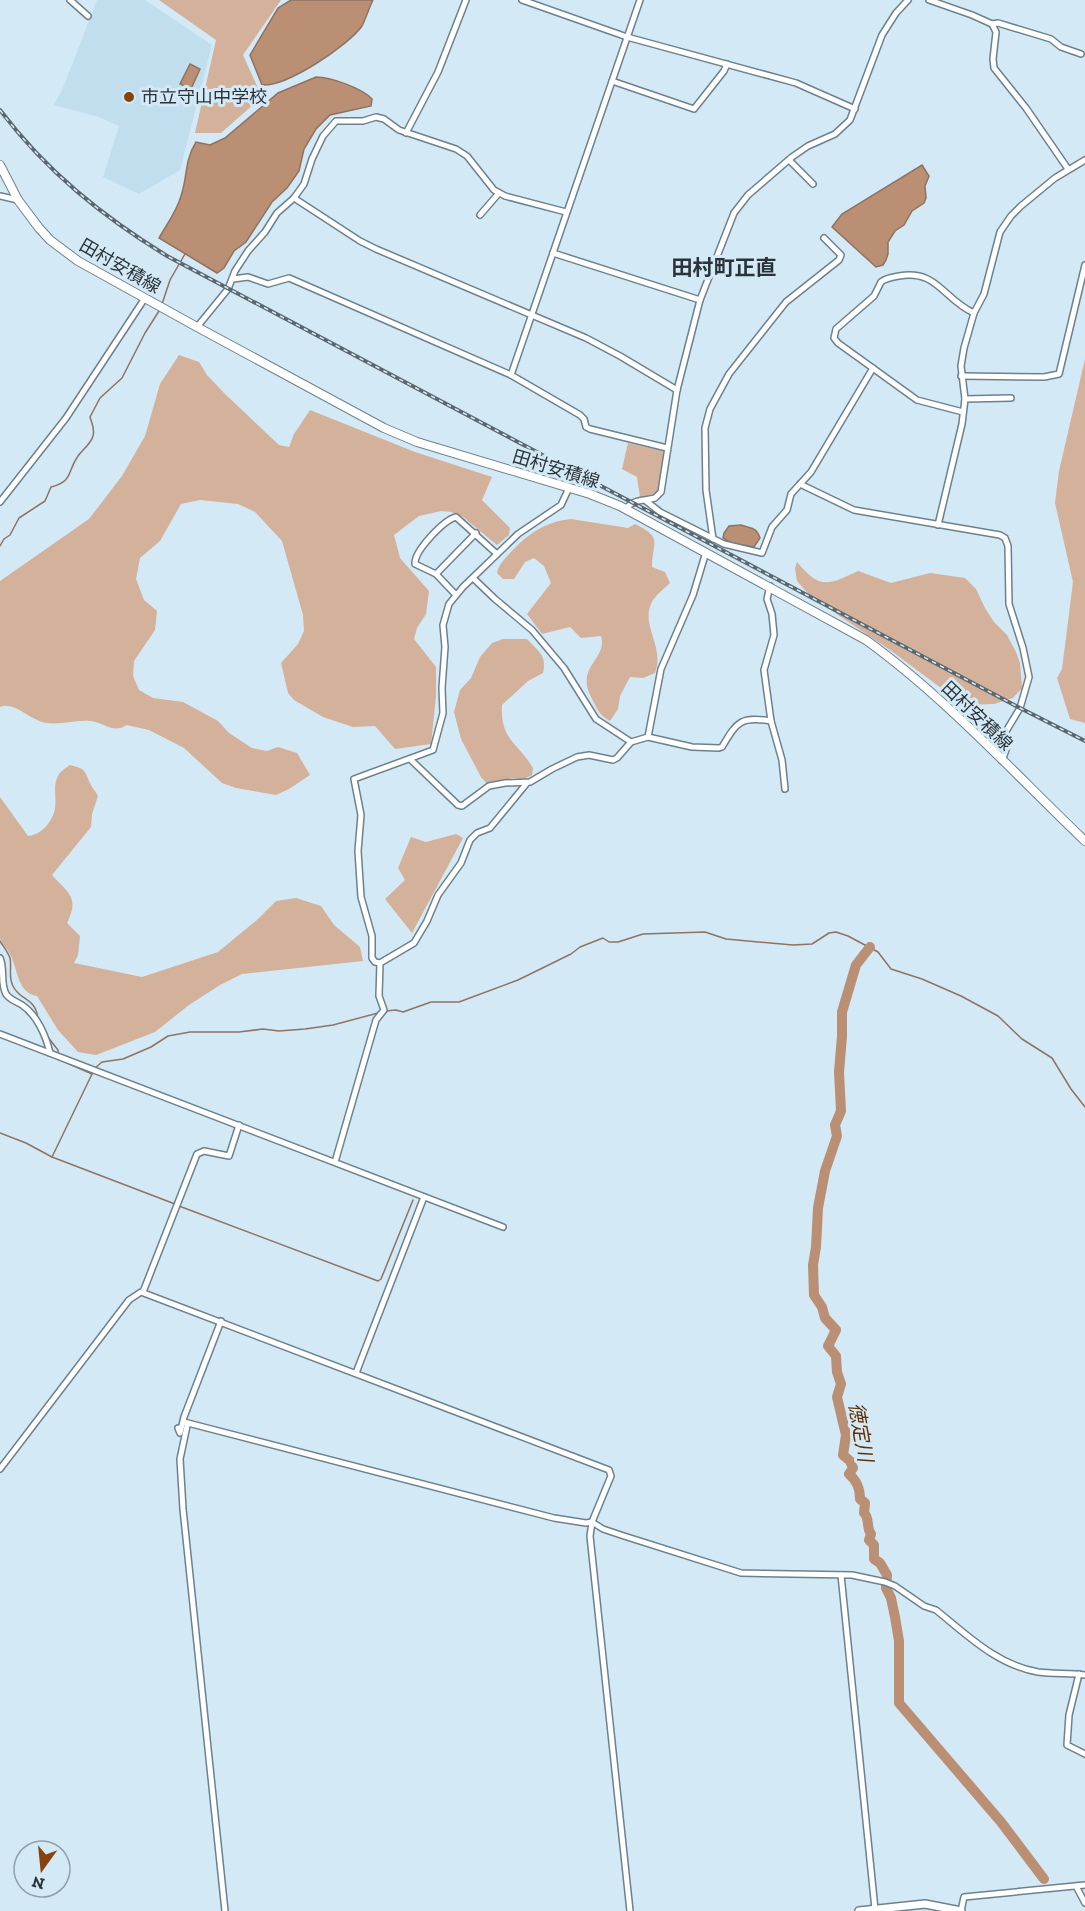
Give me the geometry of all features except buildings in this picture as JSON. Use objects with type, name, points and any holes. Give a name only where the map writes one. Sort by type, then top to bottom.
[{"type":"main road","name":"田村安積線","points":[[0,165],[18,200],[39,228],[64,252],[197,327],[384,428],[417,442],[590,494],[626,509],[844,627],[891,658],[933,693],[1085,842]]},
{"type":"street","points":[[70,0],[88,16]]},
{"type":"street","points":[[406,133],[438,72],[466,0]]},
{"type":"street","points":[[522,0],[627,37],[796,83],[855,109]]},
{"type":"street","points":[[511,375],[640,0]]},
{"type":"street","points":[[626,509],[628,505],[636,501],[655,498],[661,492],[676,390],[700,300],[734,213],[748,195],[789,160],[802,150],[835,134],[845,126],[855,109],[882,35],[896,13],[908,0]]},
{"type":"street","points":[[929,0],[992,24],[998,23],[1051,39],[1061,47],[1081,54]]},
{"type":"street","points":[[992,24],[996,32],[994,68],[1026,108],[1068,169]]},
{"type":"street","points":[[612,81],[694,109],[724,72],[727,64]]},
{"type":"street","points":[[197,327],[228,289],[235,271],[248,251],[265,232],[274,216],[294,198],[304,184],[323,136],[333,123],[342,120],[363,121],[376,117],[389,121],[406,133],[456,149],[467,156],[499,193],[519,201],[566,212]]},
{"type":"street","points":[[789,160],[813,184]]},
{"type":"street","points":[[938,525],[962,424],[965,399],[961,376],[964,348],[974,313],[984,294],[997,241],[1005,223],[1021,206],[1068,169],[1085,160]]},
{"type":"street","points":[[480,215],[499,193]]},
{"type":"street","points":[[0,196],[18,200]]},
{"type":"street","points":[[294,198],[360,241],[620,356],[676,390]]},
{"type":"street","points":[[713,539],[706,490],[705,428],[708,414],[729,375],[786,302],[839,260],[841,255],[824,238]]},
{"type":"street","points":[[553,253],[700,300]]},
{"type":"street","points":[[961,376],[1044,377],[1059,374],[1085,265]]},
{"type":"street","points":[[963,412],[917,400],[838,343],[834,335],[836,329],[877,292],[883,279],[907,274],[924,276],[935,282],[952,299],[974,313]]},
{"type":"street","points":[[233,279],[248,277],[268,284],[289,278],[296,280],[511,375],[580,415],[584,418],[586,427],[590,429],[667,448]]},
{"type":"street","points":[[0,502],[66,418],[145,298]]},
{"type":"street","points":[[646,501],[660,512],[724,544],[762,553],[772,527],[787,510],[791,494],[811,472],[873,368]]},
{"type":"street","points":[[965,399],[1011,398]]},
{"type":"street","points":[[800,484],[854,510],[1005,538],[1008,546],[1009,604],[1023,648],[1029,677],[1020,708],[1005,733],[1007,747],[1002,761]]},
{"type":"street","points":[[569,488],[561,505],[518,534],[449,604],[444,621],[443,713],[433,750],[410,759],[400,760],[354,779],[361,815],[358,851],[361,897],[372,936],[372,958],[375,962],[380,963],[414,943],[438,895],[461,863],[470,840],[477,833],[490,828],[527,783],[578,757],[589,755],[613,760],[632,742],[648,736],[692,747],[719,748],[744,720],[771,721]]},
{"type":"street","points":[[456,595],[435,574],[414,564],[425,543],[453,517],[476,533],[497,554]]},
{"type":"street","points":[[435,574],[476,533]]},
{"type":"street","points":[[648,736],[661,669],[693,595],[706,552]]},
{"type":"street","points":[[473,578],[532,630],[564,668],[596,719],[632,742]]},
{"type":"street","points":[[770,586],[767,600],[772,614],[774,635],[764,670],[771,721],[782,760],[785,789]]},
{"type":"street","points":[[410,759],[461,806],[489,786],[527,783]]},
{"type":"street","points":[[0,958],[4,992],[9,998],[24,1006],[32,1015],[42,1029],[51,1053]]},
{"type":"street","points":[[335,1162],[376,1020],[384,1012],[379,992],[380,963]]},
{"type":"street","points":[[0,1034],[503,1227]]},
{"type":"street","points":[[143,1292],[197,1154],[204,1151],[229,1156],[240,1125]]},
{"type":"street","points":[[356,1373],[424,1197]]},
{"type":"street","points":[[0,1469],[129,1300],[137,1293],[143,1292],[609,1470],[611,1476],[592,1522],[590,1536],[630,1911]]},
{"type":"street","points":[[178,1428],[180,1433],[221,1321]]},
{"type":"street","points":[[185,1424],[554,1518],[592,1522],[603,1529],[741,1573],[841,1575],[871,1579],[895,1586],[924,1606],[936,1610],[996,1656],[1016,1666],[1041,1672],[1082,1674],[1069,1711],[1068,1745],[1085,1754]]},
{"type":"street","points":[[185,1424],[180,1459],[183,1509],[225,1911]]},
{"type":"street","points":[[841,1575],[875,1909]]},
{"type":"street","points":[[859,1911],[925,1904],[961,1911],[964,1897],[1085,1885]]},
{"type":"street","points":[[1076,1886],[1085,1903]]},
{"type":"shaded area","name":"市立守山中学校","points":[[97,0],[145,0],[212,45],[180,170],[139,194],[103,177],[119,126],[99,117],[54,105],[63,88]]},
{"type":"shaded area","points":[[159,0],[281,0],[243,55],[262,97],[221,133],[195,133],[216,40]]},
{"type":"shaded area","points":[[291,0],[373,0],[362,26],[331,54],[286,79],[262,85],[250,55],[278,8]]},
{"type":"shaded area","points":[[190,64],[200,69],[191,89],[180,84]]},
{"type":"shaded area","points":[[316,77],[354,87],[372,99],[371,106],[330,115],[316,129],[304,149],[299,171],[287,188],[272,202],[246,242],[234,251],[224,268],[217,273],[159,238],[179,202],[188,162],[196,142],[210,145],[225,138],[278,93]]},
{"type":"shaded area","points":[[922,165],[929,176],[925,186],[924,203],[912,211],[904,225],[895,231],[888,242],[886,260],[883,265],[876,267],[832,227],[842,214]]},
{"type":"shaded area","points":[[179,355],[199,362],[207,375],[225,394],[279,445],[289,447],[294,434],[310,410],[415,452],[492,477],[482,500],[510,528],[509,535],[497,545],[463,517],[441,511],[419,516],[394,535],[400,558],[429,591],[426,614],[417,628],[414,639],[436,667],[436,696],[431,744],[395,749],[375,726],[353,727],[323,717],[294,700],[288,693],[281,663],[298,644],[304,631],[303,615],[282,541],[255,512],[238,504],[200,500],[181,504],[160,541],[140,558],[136,579],[144,600],[157,611],[155,630],[134,661],[133,676],[139,690],[153,698],[183,702],[218,721],[229,733],[252,748],[267,751],[278,747],[297,753],[310,775],[276,795],[236,788],[222,783],[184,748],[149,730],[127,725],[113,728],[91,721],[55,724],[42,722],[13,707],[0,707],[0,581],[89,519],[122,476],[145,436],[160,384]]},
{"type":"shaded area","points":[[1085,359],[1085,723],[1070,719],[1057,678],[1062,669],[1073,582],[1055,503],[1059,471]]},
{"type":"shaded area","points":[[628,443],[663,451],[660,486],[652,495],[640,497],[637,477],[622,469]]},
{"type":"shaded area","points":[[571,519],[628,528],[635,524],[644,529],[650,533],[654,541],[652,567],[665,572],[670,583],[654,598],[649,612],[657,654],[655,673],[643,678],[630,677],[620,696],[618,709],[610,721],[599,712],[588,688],[587,679],[600,651],[601,636],[581,638],[570,627],[542,634],[527,614],[551,583],[544,566],[534,558],[525,562],[514,579],[503,579],[497,573],[504,560],[530,535],[545,526]]},
{"type":"shaded area","points":[[741,525],[757,531],[760,538],[754,547],[731,543],[723,538],[729,526]]},
{"type":"shaded area","points":[[797,562],[812,577],[825,582],[832,582],[858,571],[891,583],[930,573],[965,578],[976,589],[985,608],[994,622],[1007,635],[1016,652],[1020,663],[1022,688],[1013,698],[994,704],[964,705],[890,650],[810,596],[797,581],[795,568]]},
{"type":"shaded area","points":[[503,639],[527,639],[541,654],[544,667],[543,673],[528,681],[502,705],[502,717],[507,734],[533,768],[532,775],[524,779],[512,778],[489,786],[481,777],[461,739],[454,712],[460,690],[471,678],[480,657],[492,643]]},
{"type":"shaded area","points":[[70,765],[84,771],[98,796],[92,814],[91,827],[52,875],[67,891],[72,901],[71,914],[67,923],[80,936],[78,955],[74,963],[142,977],[218,952],[276,901],[296,898],[321,906],[334,925],[360,947],[363,961],[242,974],[189,1005],[155,1032],[96,1055],[78,1052],[58,1030],[37,996],[25,990],[19,980],[13,960],[0,938],[0,797],[28,836],[37,834],[52,817],[55,810],[56,780],[60,773]]},
{"type":"shaded area","points":[[456,834],[463,838],[412,933],[385,899],[405,880],[398,868],[411,837],[426,842]]},
{"type":"waterway","points":[[162,304],[170,280],[185,254]]},
{"type":"waterway","points":[[0,546],[10,535],[19,518],[45,501],[51,487],[67,479],[78,456],[92,439],[94,433],[90,417],[100,398],[122,378],[159,311]]},
{"type":"waterway","points":[[386,1011],[403,1012],[431,1002],[459,1002],[518,980],[571,954],[580,947],[603,938],[609,942],[618,942],[643,934],[705,932],[726,939],[793,945],[812,944],[829,933],[836,932],[878,952],[891,969],[922,979],[961,996],[998,1016],[1022,1039],[1052,1058],[1085,1107]]},
{"type":"waterway","points":[[0,941],[10,958],[13,986],[34,1006],[38,1018]]},
{"type":"waterway","name":"徳定川","points":[[870,947],[856,965],[842,1012],[839,1072],[841,1111],[835,1125],[837,1136],[825,1171],[818,1208],[813,1265],[814,1295],[822,1307],[825,1318],[836,1330],[828,1346],[836,1356],[837,1372],[841,1384],[837,1397],[846,1435],[843,1455],[850,1461],[853,1468],[849,1474],[858,1485],[860,1499],[865,1503],[864,1513],[871,1534],[869,1540],[874,1545],[874,1559],[880,1563],[887,1575],[886,1588],[891,1598],[899,1641],[899,1703],[1001,1822],[1044,1879]]},
{"type":"waterway","points":[[95,1068],[102,1062],[123,1059],[151,1047],[168,1036],[190,1032],[305,1029],[333,1025],[378,1013]]},
{"type":"waterway","points":[[47,1036],[58,1050],[58,1054]]},
{"type":"waterway","points":[[58,1059],[92,1074]]},
{"type":"waterway","points":[[52,1157],[93,1072]]},
{"type":"waterway","points":[[0,1133],[26,1143],[52,1157],[175,1204]]},
{"type":"waterway","points":[[179,1206],[378,1281],[381,1279],[413,1200]]},
{"type":"railway","points":[[0,110],[36,153],[76,191],[120,225],[167,256],[1085,741]]},
{"type":"place","name":"市立守山中学校","points":[[129,97]]},
{"type":"district","name":"田村町正直","points":[[724,268]]}]
